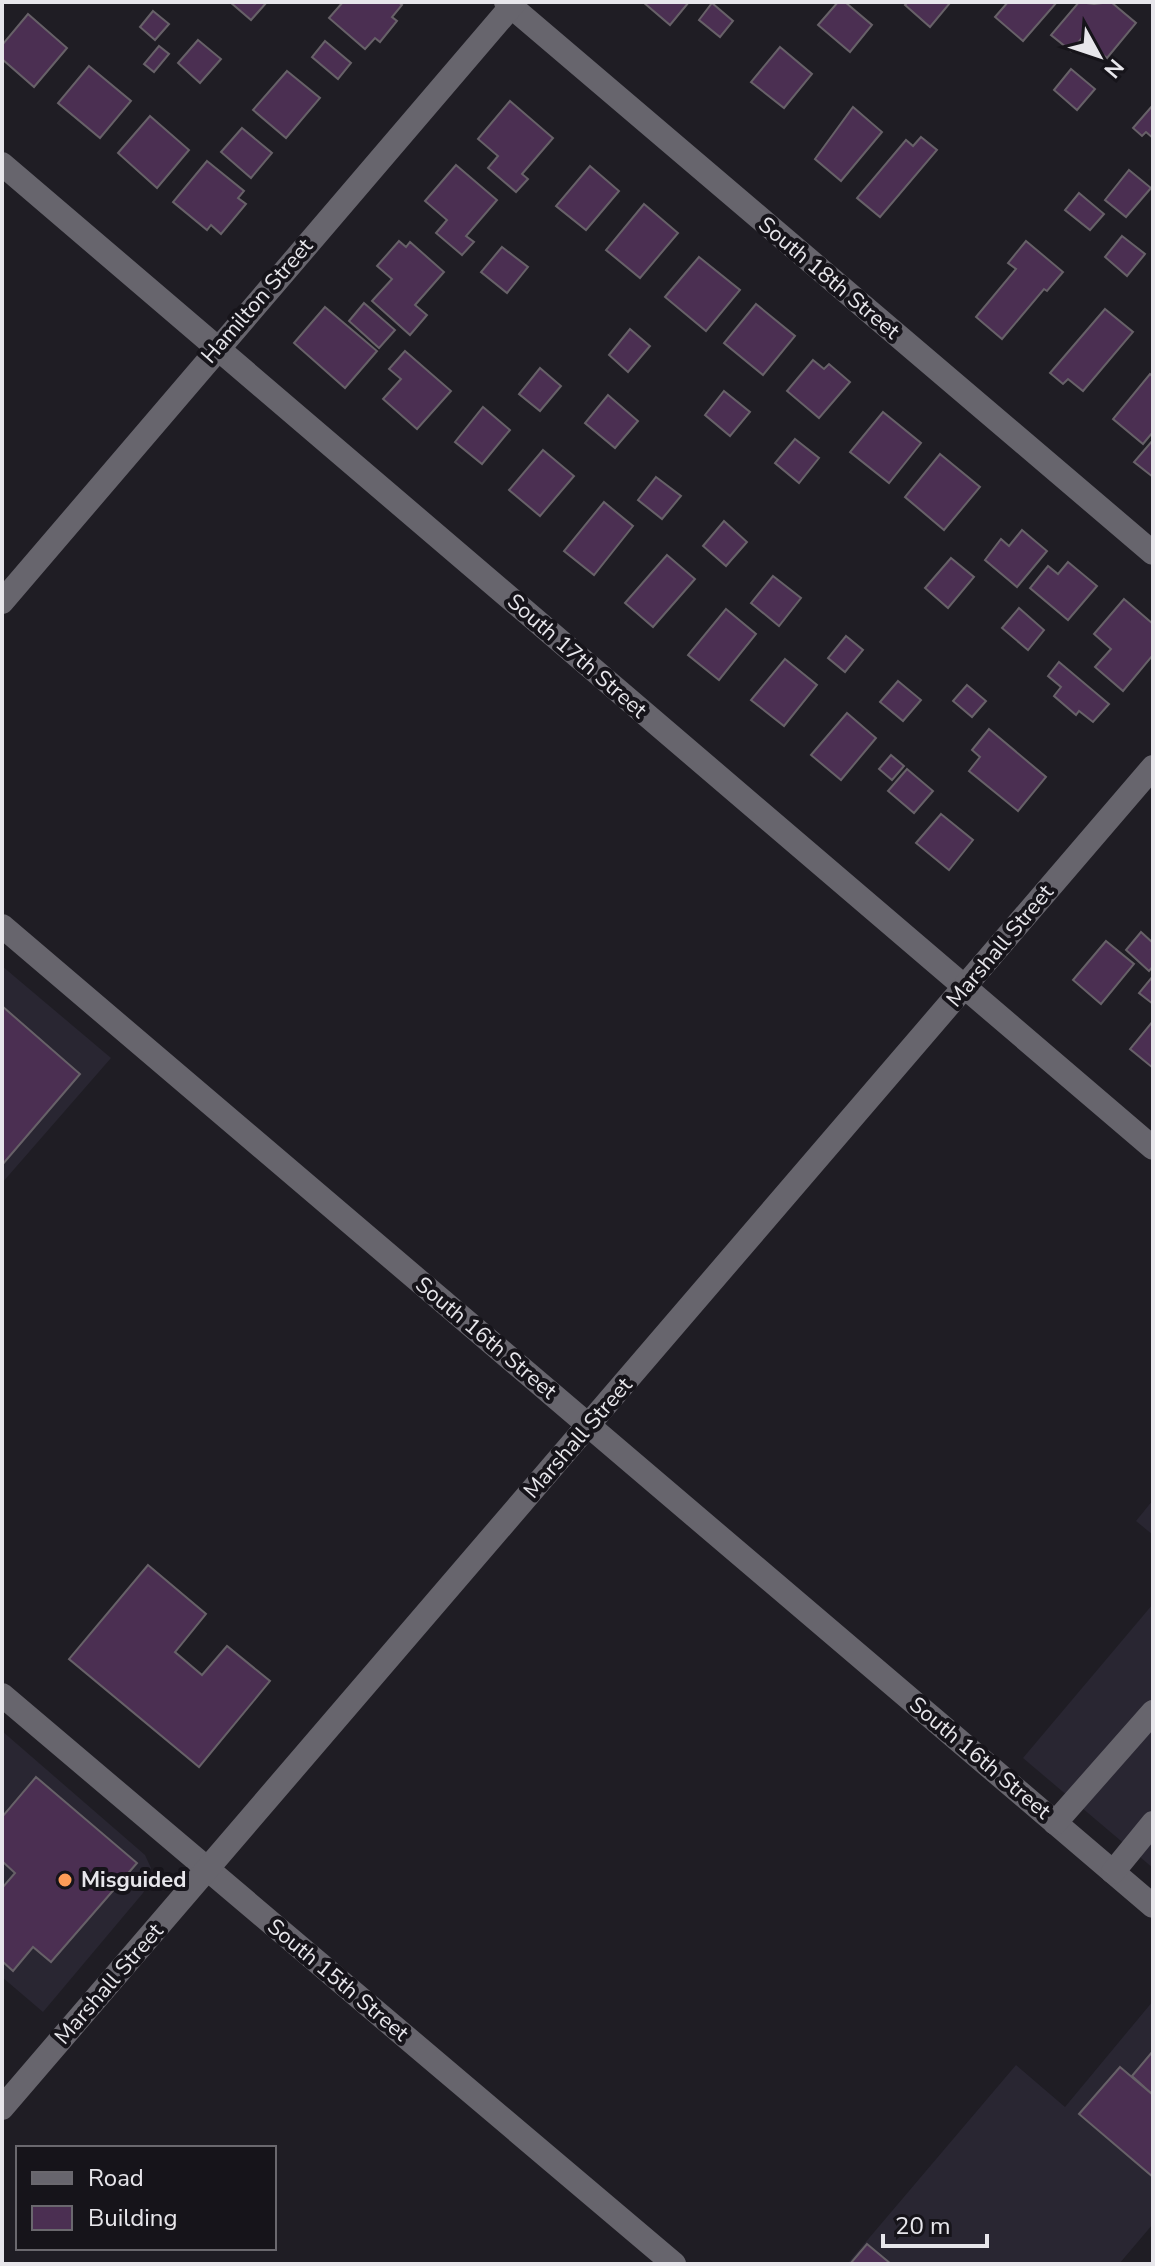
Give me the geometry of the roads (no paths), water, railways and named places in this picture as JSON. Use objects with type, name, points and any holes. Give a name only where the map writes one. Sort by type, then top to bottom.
[{"type":"street","name":"Hamilton Street","points":[[2,602],[511,3]]},
{"type":"street","name":"South 18th Street","points":[[511,3],[1153,553]]},
{"type":"street","name":"South 17th Street","points":[[2,164],[1153,1148]]},
{"type":"street","name":"Marshall Street","points":[[2,2108],[1153,767]]},
{"type":"street","name":"South 16th Street","points":[[2,926],[1153,1906]]},
{"type":"street","name":"South 15th Street","points":[[2,1695],[674,2264]]},
{"type":"street","points":[[1055,1823],[1153,1712]]},
{"type":"street","points":[[1113,1872],[1153,1823]]},
{"type":"place","name":"Misguided","points":[[65,1880]]}]
